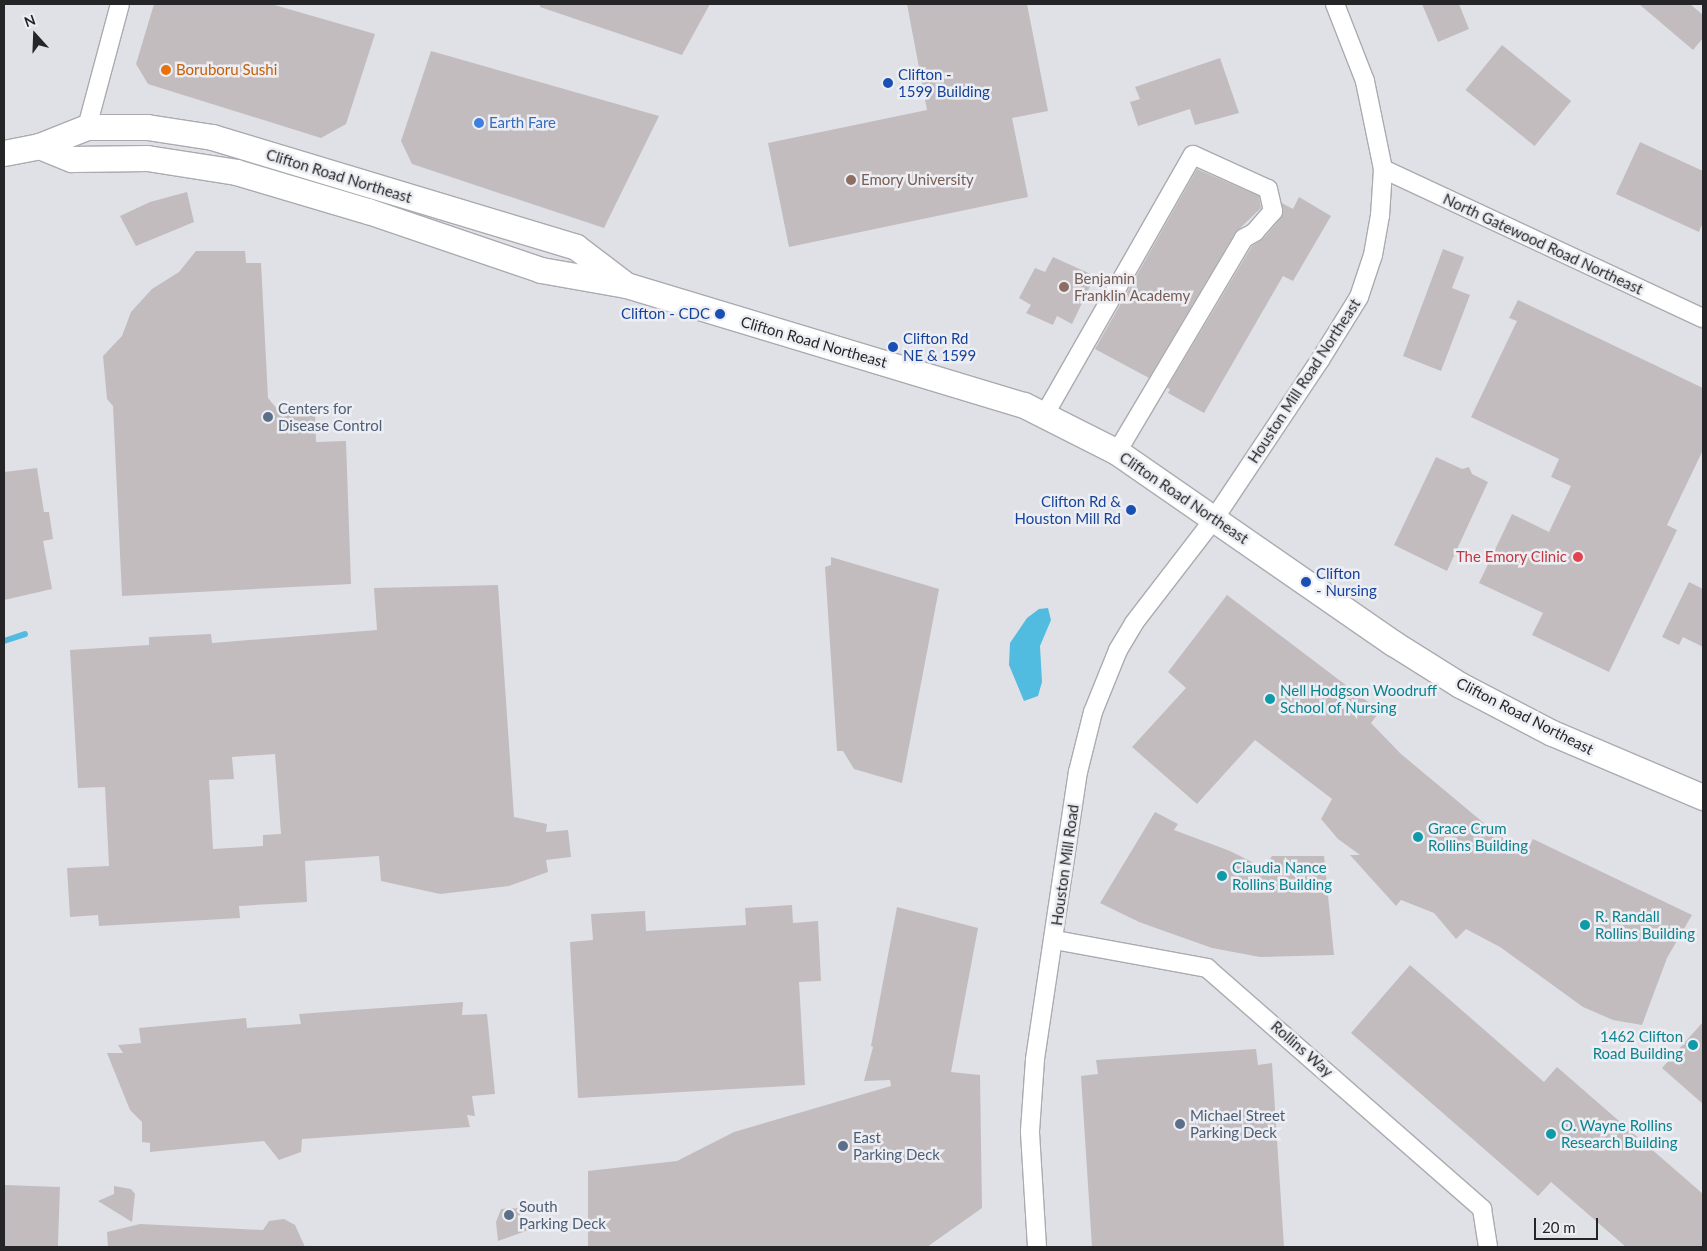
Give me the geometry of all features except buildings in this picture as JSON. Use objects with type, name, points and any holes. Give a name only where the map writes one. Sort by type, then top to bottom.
[{"type":"main road","name":"Clifton Road Northeast","points":[[4,153],[39,146],[87,127],[147,127],[212,138],[258,150],[576,247],[626,284]]},
{"type":"main road","name":"Clifton Road Northeast","points":[[39,146],[72,159],[147,158],[236,172],[368,211],[541,270],[626,284],[966,385],[1045,414],[1117,452],[1393,643],[1460,685],[1552,733],[1703,797]]},
{"type":"street","points":[[87,127],[120,4]]},
{"type":"street","name":"Houston Mill Road Northeast","points":[[1214,519],[1359,297],[1380,216],[1383,169],[1365,81],[1335,4]]},
{"type":"street","points":[[1045,414],[1193,155],[1268,190],[1273,211],[1255,232],[1244,238],[1117,452]]},
{"type":"street","name":"North Gatewood Road Northeast","points":[[1383,169],[1703,318]]},
{"type":"street","name":"Houston Mill Road","points":[[1036,1247],[1030,1131],[1034,1059],[1055,940],[1078,772],[1096,703],[1118,650],[1134,623],[1214,519]]},
{"type":"street","name":"Rollins Way","points":[[1055,940],[1207,968],[1482,1209],[1488,1247]]},
{"type":"water","points":[[1048,608],[1051,620],[1040,646],[1042,682],[1038,696],[1024,701],[1009,665],[1010,643],[1027,618],[1039,609]]},
{"type":"waterway","points":[[4,641],[25,634]]},
{"type":"place","name":"Boruboru Sushi","points":[[166,70]]},
{"type":"place","name":"Clifton - 1599 Building","points":[[888,83]]},
{"type":"place","name":"Earth Fare","points":[[479,123]]},
{"type":"place","name":"Emory University","points":[[851,180]]},
{"type":"place","name":"Benjamin Franklin Academy","points":[[1064,287]]},
{"type":"place","name":"Clifton - CDC","points":[[720,314]]},
{"type":"place","name":"Clifton Rd NE & 1599","points":[[893,347]]},
{"type":"place","name":"Centers for Disease Control","points":[[268,417]]},
{"type":"place","name":"Clifton Rd & Houston Mill Rd","points":[[1131,510]]},
{"type":"place","name":"The Emory Clinic","points":[[1578,557]]},
{"type":"place","name":"Clifton - Nursing","points":[[1306,582]]},
{"type":"place","name":"Nell Hodgson Woodruff School of Nursing","points":[[1270,699]]},
{"type":"place","name":"Grace Crum Rollins Building","points":[[1418,837]]},
{"type":"place","name":"Claudia Nance Rollins Building","points":[[1222,876]]},
{"type":"place","name":"R. Randall Rollins Building","points":[[1585,925]]},
{"type":"place","name":"1462 Clifton Road Building","points":[[1693,1045]]},
{"type":"place","name":"Michael Street Parking Deck","points":[[1180,1124]]},
{"type":"place","name":"O. Wayne Rollins Research Building","points":[[1551,1134]]},
{"type":"place","name":"East Parking Deck","points":[[843,1146]]},
{"type":"place","name":"South Parking Deck","points":[[509,1215]]}]
